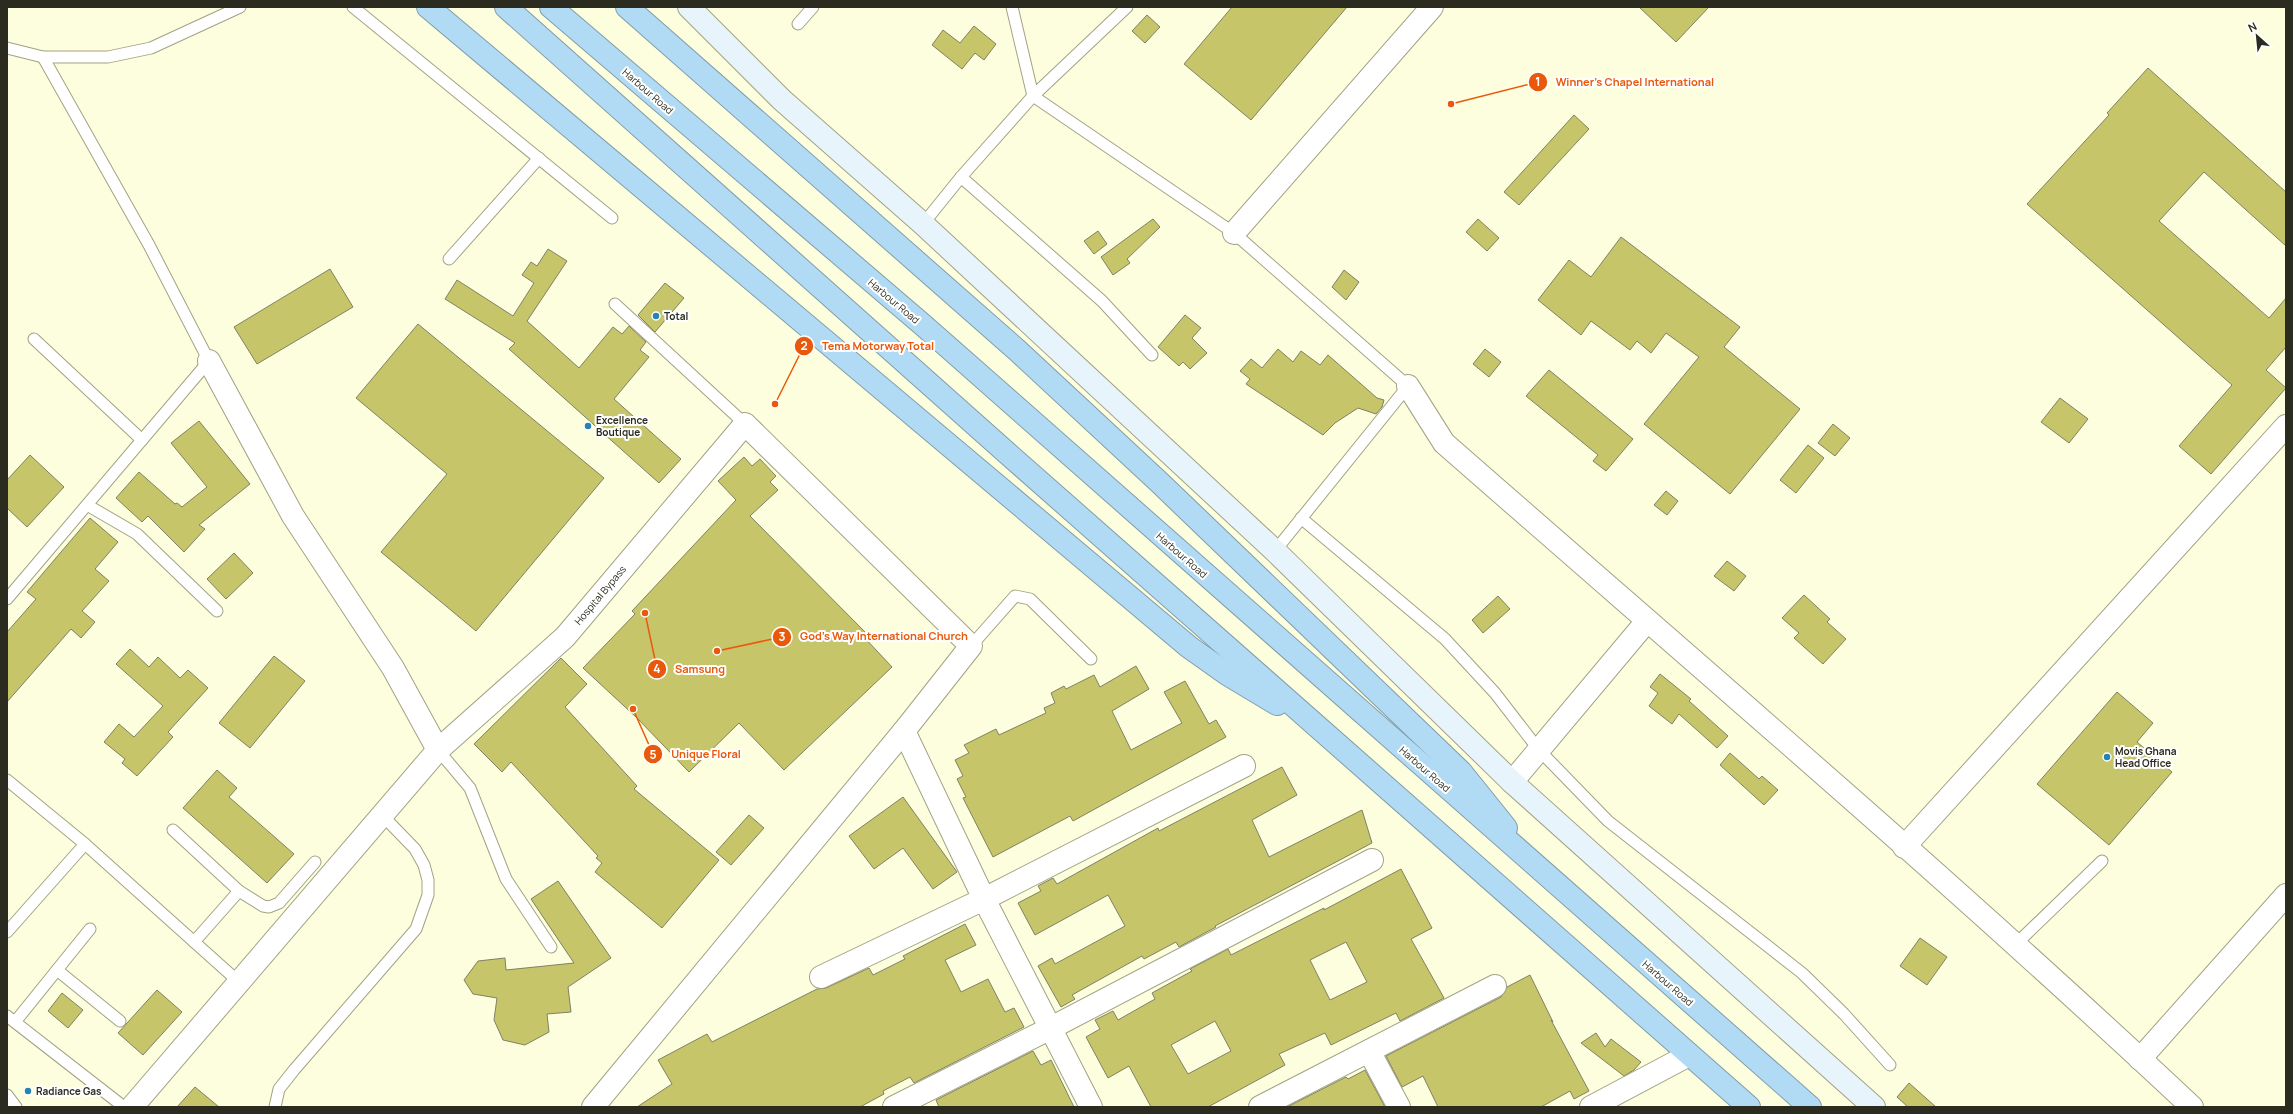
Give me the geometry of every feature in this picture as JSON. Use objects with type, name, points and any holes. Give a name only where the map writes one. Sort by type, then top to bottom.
[{"type":"highway","points":[[428,7],[1188,647],[1227,674],[1274,702],[1309,719]]},
{"type":"highway","points":[[506,7],[1007,453],[1749,1107]]},
{"type":"highway","name":"Harbour Road","points":[[551,7],[923,325],[1531,863],[1810,1107]]},
{"type":"highway","points":[[627,7],[1018,351],[1165,487],[1461,772],[1490,807],[1531,863]]},
{"type":"street","points":[[689,7],[782,100],[923,224],[1275,551],[1512,782],[1874,1107]]},
{"type":"street","points":[[1234,233],[1432,7]]},
{"type":"street","points":[[210,361],[293,516],[393,668],[438,750]]},
{"type":"street","points":[[1408,386],[1444,443],[2016,944],[2192,1107]]},
{"type":"street","points":[[593,1107],[904,731],[971,646],[745,424]]},
{"type":"street","name":"Hospital Bypass","points":[[132,1107],[309,903],[438,750],[565,637],[745,424]]},
{"type":"street","points":[[1904,847],[2286,426]]},
{"type":"street","points":[[1512,782],[1647,621]]},
{"type":"street","points":[[904,731],[984,899],[1091,1107]]},
{"type":"street","points":[[820,977],[984,899],[1244,766]]},
{"type":"street","points":[[894,1107],[1051,1028],[1372,860]]},
{"type":"street","points":[[2140,1059],[2286,895]]},
{"type":"street","points":[[1260,1107],[1495,986]]},
{"type":"street","points":[[1369,1051],[1399,1107]]},
{"type":"street","points":[[1591,1107],[1689,1055]]},
{"type":"lane","points":[[7,48],[43,57],[108,57],[151,48],[240,7]]},
{"type":"lane","points":[[353,7],[612,218]]},
{"type":"lane","points":[[798,24],[813,7]]},
{"type":"lane","points":[[1012,7],[1033,96],[1234,233],[1408,386],[1275,551]]},
{"type":"lane","points":[[923,224],[961,176],[1033,96],[1127,7]]},
{"type":"lane","points":[[7,598],[210,361],[149,245],[43,57]]},
{"type":"lane","points":[[449,259],[539,158]]},
{"type":"lane","points":[[961,176],[1102,301],[1152,355]]},
{"type":"lane","points":[[615,304],[745,424]]},
{"type":"lane","points":[[34,339],[142,440]]},
{"type":"lane","points":[[87,505],[137,534],[217,611]]},
{"type":"lane","points":[[1301,518],[1445,639],[1495,693],[1539,750],[1608,821],[1802,973],[1844,1014],[1890,1065]]},
{"type":"lane","points":[[971,646],[1015,596],[1030,599],[1091,659]]},
{"type":"lane","points":[[438,750],[470,788],[506,879],[551,947]]},
{"type":"lane","points":[[7,780],[85,844],[240,983]]},
{"type":"lane","points":[[275,1107],[279,1089],[294,1070],[416,929],[428,895],[428,880],[424,865],[415,849],[383,816]]},
{"type":"lane","points":[[173,830],[239,891],[257,904],[269,907],[280,903],[315,862]]},
{"type":"lane","points":[[7,932],[85,844]]},
{"type":"lane","points":[[2016,944],[2102,860]]},
{"type":"lane","points":[[293,889],[309,903]]},
{"type":"lane","points":[[194,942],[239,891]]},
{"type":"lane","points":[[90,929],[57,970],[11,1019],[124,1107]]},
{"type":"lane","points":[[57,970],[120,1021]]},
{"type":"lane","points":[[7,1095],[16,1107]]},
{"type":"building","points":[[1232,7],[1347,7],[1251,120],[1184,64]]},
{"type":"building","points":[[1639,7],[1709,7],[1676,42]]},
{"type":"building","points":[[1147,15],[1160,27],[1145,43],[1132,31]]},
{"type":"building","points":[[974,26],[996,44],[984,60],[975,53],[962,69],[932,45],[943,30],[960,43]]},
{"type":"building","points":[[2148,68],[2286,192],[2286,246],[2204,172],[2159,221],[2269,318],[2286,298],[2286,347],[2266,370],[2286,388],[2211,474],[2179,446],[2232,385],[2027,204],[2109,115],[2107,113]]},
{"type":"building","points":[[1574,115],[1589,129],[1519,205],[1504,192]]},
{"type":"building","points":[[1153,219],[1160,227],[1127,259],[1130,263],[1113,275],[1101,257]]},
{"type":"building","points":[[1478,219],[1499,238],[1487,251],[1466,232]]},
{"type":"building","points":[[1098,231],[1107,244],[1094,254],[1084,241]]},
{"type":"building","points":[[1621,237],[1740,327],[1724,347],[1800,409],[1730,494],[1644,424],[1699,357],[1666,333],[1651,353],[1637,341],[1630,350],[1591,321],[1581,335],[1538,300],[1569,260],[1591,277]]},
{"type":"building","points":[[548,249],[567,261],[527,321],[579,368],[613,327],[622,334],[629,326],[646,342],[640,350],[649,357],[614,399],[681,459],[659,483],[509,349],[515,343],[445,299],[457,280],[513,316],[534,283],[522,275],[531,262],[537,266]]},
{"type":"building","points":[[330,269],[353,307],[257,364],[234,327]]},
{"type":"building","points":[[1344,270],[1359,282],[1346,300],[1332,287]]},
{"type":"building","points":[[665,283],[684,298],[655,332],[638,315]]},
{"type":"building","points":[[1185,315],[1201,328],[1192,338],[1207,353],[1190,369],[1183,362],[1179,366],[1158,347]]},
{"type":"building","points":[[418,324],[604,478],[476,631],[381,552],[447,474],[356,398]]},
{"type":"building","points":[[1278,349],[1293,362],[1301,351],[1320,365],[1328,355],[1377,398],[1384,400],[1382,407],[1376,414],[1358,408],[1335,423],[1323,435],[1246,384],[1250,379],[1240,371],[1251,359],[1262,368]]},
{"type":"building","points":[[1485,349],[1501,362],[1489,377],[1473,364]]},
{"type":"building","points":[[1549,370],[1633,439],[1606,471],[1593,461],[1598,455],[1526,396]]},
{"type":"building","points":[[2060,398],[2088,419],[2069,443],[2041,422]]},
{"type":"building","points":[[199,421],[250,484],[199,525],[205,529],[184,552],[148,516],[142,522],[116,498],[139,472],[175,504],[177,503],[182,507],[207,487],[171,443]]},
{"type":"building","points":[[1833,424],[1850,438],[1835,456],[1818,443]]},
{"type":"building","points":[[1808,445],[1824,458],[1796,493],[1780,480]]},
{"type":"building","points":[[30,455],[64,487],[27,527],[7,508],[7,480]]},
{"type":"building","points":[[744,457],[752,466],[760,459],[776,476],[770,482],[778,490],[750,516],[865,632],[862,635],[892,667],[784,770],[739,723],[689,772],[637,718],[583,668],[635,614],[632,611],[736,500],[718,481]]},
{"type":"building","points":[[1666,491],[1678,501],[1667,515],[1654,505]]},
{"type":"building","points":[[90,518],[118,542],[95,569],[109,581],[82,611],[95,622],[81,638],[71,629],[7,702],[7,632],[36,599],[27,592]]},
{"type":"building","points":[[234,553],[253,573],[226,599],[207,579]]},
{"type":"building","points":[[1727,561],[1746,576],[1734,591],[1714,576]]},
{"type":"building","points":[[1804,595],[1830,619],[1827,622],[1846,639],[1823,664],[1794,638],[1799,633],[1782,618]]},
{"type":"building","points":[[1498,596],[1510,609],[1483,633],[1472,620]]},
{"type":"building","points":[[130,649],[149,667],[158,657],[180,678],[188,670],[208,688],[168,732],[173,737],[137,776],[122,763],[125,759],[104,742],[119,724],[134,737],[163,706],[116,664]]},
{"type":"building","points":[[274,656],[305,681],[250,748],[219,723]]},
{"type":"building","points":[[561,658],[587,684],[565,707],[637,786],[634,789],[719,860],[662,928],[595,872],[602,863],[596,858],[598,856],[511,762],[502,772],[474,744]]},
{"type":"building","points":[[1136,666],[1149,689],[1112,711],[1131,750],[1182,723],[1164,692],[1185,681],[1209,724],[1216,720],[1226,737],[1073,821],[1070,816],[993,857],[963,798],[966,797],[957,779],[963,776],[955,760],[969,753],[964,745],[996,729],[999,735],[1046,713],[1044,708],[1055,703],[1051,693],[1064,686],[1066,689],[1094,675],[1100,687]]},
{"type":"building","points":[[1660,674],[1691,699],[1689,701],[1728,736],[1717,748],[1679,714],[1672,724],[1649,706],[1658,693],[1650,687]]},
{"type":"building","name":"Movis Ghana Head Office","points":[[2117,692],[2153,723],[2137,742],[2172,772],[2109,845],[2037,784]]},
{"type":"building","points":[[1730,753],[1759,779],[1762,776],[1778,790],[1764,805],[1720,765]]},
{"type":"building","points":[[1282,767],[1297,795],[1252,820],[1269,857],[1362,810],[1372,843],[1215,926],[1216,927],[1179,947],[1176,942],[1144,959],[1142,956],[1072,995],[1075,999],[1061,1007],[1038,966],[1052,958],[1055,964],[1125,926],[1108,895],[1035,935],[1018,903],[1041,891],[1038,886],[1053,878],[1057,884],[1158,828],[1159,831]]},
{"type":"building","points":[[217,770],[237,788],[229,797],[294,854],[267,883],[183,808]]},
{"type":"building","points":[[903,797],[957,872],[933,889],[903,848],[874,869],[849,836]]},
{"type":"building","points":[[749,815],[764,828],[731,865],[716,852]]},
{"type":"building","points":[[1401,869],[1432,928],[1411,939],[1444,998],[1400,1021],[1396,1013],[1331,1045],[1325,1033],[1279,1054],[1285,1065],[1208,1107],[1151,1107],[1129,1066],[1108,1078],[1086,1037],[1100,1029],[1095,1020],[1113,1011],[1118,1020],[1155,999],[1152,993],[1192,971],[1190,969],[1228,949],[1231,955],[1324,908],[1324,910]],"holes":[[[1346,942],[1367,982],[1330,1000],[1310,960]],[[1215,1021],[1231,1051],[1188,1074],[1171,1045]]]},
{"type":"building","points":[[558,881],[611,958],[568,987],[571,1012],[547,1014],[549,1032],[525,1045],[503,1040],[494,1020],[497,998],[473,994],[464,980],[478,961],[505,958],[506,970],[574,963],[531,899]]},
{"type":"building","points":[[965,924],[976,945],[945,960],[961,992],[988,979],[1005,1012],[1014,1008],[1024,1027],[914,1083],[910,1077],[883,1091],[884,1094],[860,1107],[637,1107],[672,1084],[658,1060],[707,1034],[712,1042],[817,989],[826,988],[869,968],[873,975],[905,959],[903,956]]},
{"type":"building","points":[[1920,938],[1947,957],[1927,985],[1900,966]]},
{"type":"building","points":[[1530,975],[1553,1022],[1551,1020],[1589,1091],[1574,1099],[1570,1091],[1541,1107],[1438,1107],[1423,1076],[1402,1087],[1386,1056],[1501,997],[1507,987]]},
{"type":"building","points":[[157,990],[182,1012],[143,1055],[118,1033]]},
{"type":"building","points":[[62,993],[83,1010],[68,1028],[48,1011]]},
{"type":"building","points":[[1596,1033],[1605,1047],[1611,1039],[1641,1062],[1634,1070],[1624,1076],[1581,1043]]},
{"type":"building","points":[[1033,1051],[1041,1065],[1051,1060],[1074,1107],[939,1107],[936,1100]]},
{"type":"building","points":[[1365,1070],[1385,1107],[1287,1107],[1346,1077],[1348,1079]]},
{"type":"building","points":[[1909,1083],[1936,1107],[1908,1107],[1897,1097]]},
{"type":"building","points":[[195,1087],[219,1107],[177,1107]]},
{"type":"place","name":"Winner's Chapel International","points":[[1451,104]]},
{"type":"place","name":"Total","points":[[656,316]]},
{"type":"place","name":"Tema Motorway Total","points":[[775,404]]},
{"type":"place","name":"Excellence Boutique","points":[[588,426]]},
{"type":"place","name":"Samsung","points":[[645,613]]},
{"type":"place","name":"God's Way International Church","points":[[717,651]]},
{"type":"place","name":"Unique Floral","points":[[633,709]]},
{"type":"place","name":"Movis Ghana Head Office","points":[[2107,757]]},
{"type":"place","name":"Radiance Gas","points":[[28,1091]]}]
